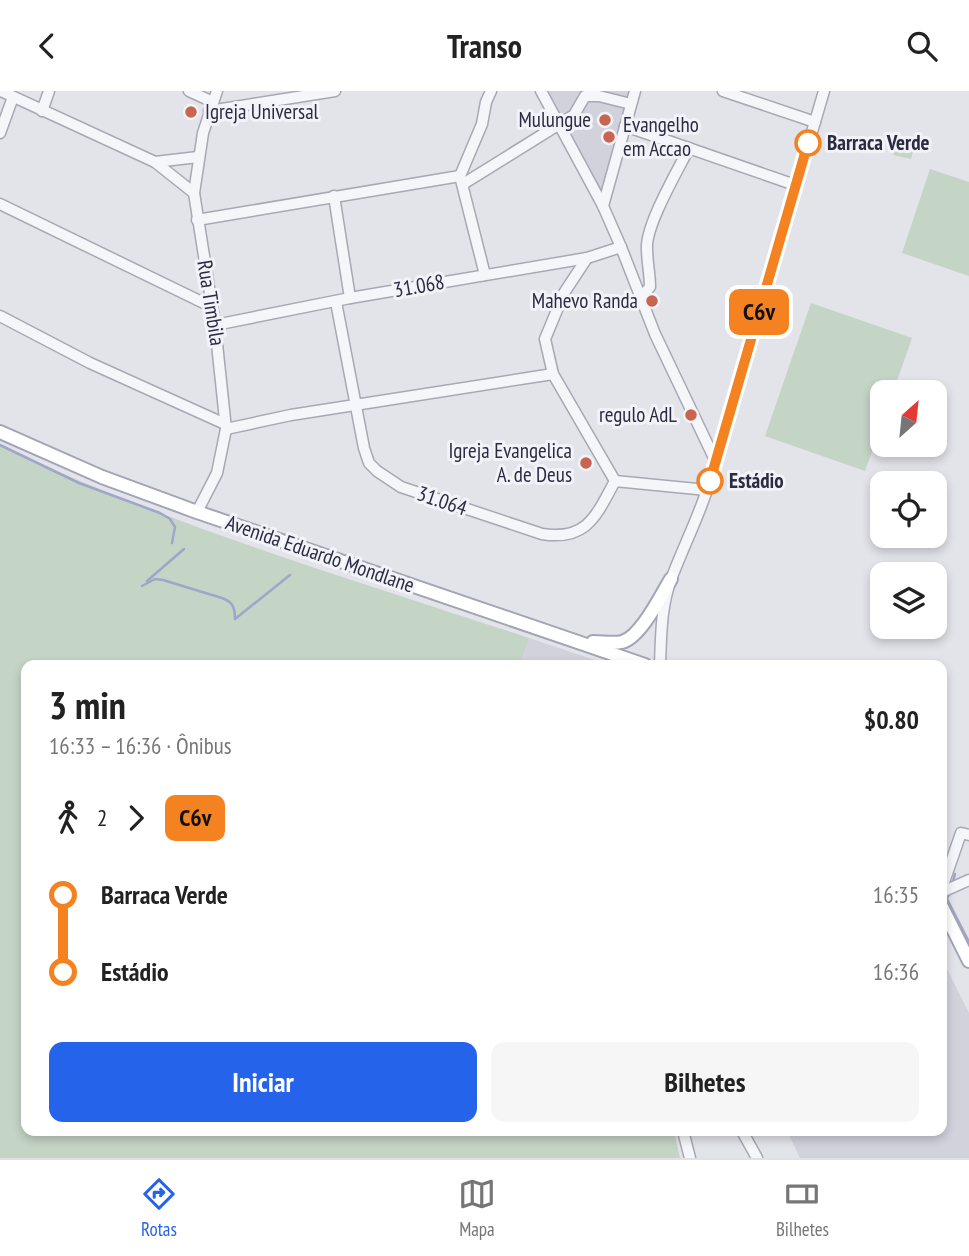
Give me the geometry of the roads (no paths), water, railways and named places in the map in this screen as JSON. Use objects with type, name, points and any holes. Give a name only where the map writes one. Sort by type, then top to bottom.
[{"type":"main road","name":"Avenida Eduardo Mondlane","points":[[0,432],[102,477],[197,512],[631,660]]},
{"type":"main road","points":[[579,641],[621,642],[632,637],[671,579]]},
{"type":"main road","points":[[947,917],[969,961]]},
{"type":"street","points":[[1,91],[155,162],[194,193]]},
{"type":"street","points":[[42,111],[49,91]]},
{"type":"street","points":[[190,91],[211,106],[330,91]]},
{"type":"street","name":"Rua Timbila","points":[[197,512],[217,473],[226,426],[215,325],[194,193],[198,157],[216,91]]},
{"type":"street","points":[[485,275],[462,180],[491,91]]},
{"type":"street","points":[[541,91],[603,206],[654,334],[715,460]]},
{"type":"street","points":[[603,206],[635,91]]},
{"type":"street","points":[[723,91],[815,121]]},
{"type":"street","points":[[660,660],[661,633],[671,579],[707,490],[824,91]]},
{"type":"street","points":[[197,220],[334,196],[462,180],[574,115],[585,96],[599,96],[631,104]]},
{"type":"street","points":[[0,133],[13,97]]},
{"type":"street","points":[[625,126],[795,185]]},
{"type":"street","points":[[641,297],[650,287],[646,249],[648,238],[667,190],[689,148]]},
{"type":"street","points":[[155,162],[198,157]]},
{"type":"street","points":[[334,196],[350,298]]},
{"type":"street","points":[[0,204],[212,307]]},
{"type":"street","name":"31.068","points":[[215,325],[350,298],[587,258],[621,247]]},
{"type":"street","points":[[587,258],[564,293],[545,339],[553,374],[615,481],[707,490]]},
{"type":"street","name":"31.064","points":[[336,302],[364,448],[369,463],[390,480],[431,498],[557,537],[572,535],[591,522],[615,481]]},
{"type":"street","points":[[0,316],[90,363],[226,426],[553,374]]},
{"type":"street","points":[[947,875],[961,833],[969,835]]},
{"type":"street","points":[[947,888],[969,880]]},
{"type":"street","points":[[684,1136],[690,1158]]},
{"type":"street","points":[[745,1136],[757,1158]]},
{"type":"waterway","points":[[0,445],[79,483],[160,513],[170,519],[175,527],[172,543]]},
{"type":"waterway","points":[[147,581],[184,549]]},
{"type":"waterway","points":[[235,619],[290,575]]},
{"type":"waterway","points":[[142,586],[155,579],[163,580],[222,598],[233,606],[235,619]]},
{"type":"waterway","points":[[952,885],[955,874]]},
{"type":"waterway","points":[[950,891],[947,899],[969,942]]},
{"type":"place","name":"Igreja Universal","points":[[191,112]]},
{"type":"place","name":"Mulungue","points":[[605,120]]},
{"type":"place","name":"Evangelho em Accao","points":[[609,137]]},
{"type":"place","name":"Barraca Verde","points":[[808,143]]},
{"type":"place","name":"Mahevo Randa","points":[[652,301]]},
{"type":"place","name":"regulo AdL","points":[[691,415]]},
{"type":"place","name":"Igreja Evangelica A. de Deus","points":[[586,463]]},
{"type":"place","name":"Estádio","points":[[710,481]]}]
